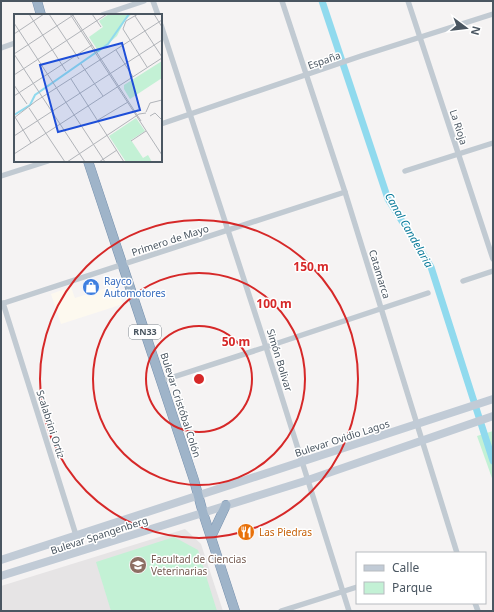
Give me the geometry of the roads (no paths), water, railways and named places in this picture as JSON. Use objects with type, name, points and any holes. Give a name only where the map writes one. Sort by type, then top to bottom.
[{"type":"highway","points":[[37,1],[41,14]]},
{"type":"highway","name":"Bulevar Cristóbal Colón","points":[[88,162],[192,473],[203,513],[235,611]]},
{"type":"highway","points":[[211,537],[226,505]]},
{"type":"main road","name":"Bulevar Ovidio Lagos","points":[[198,496],[492,400]]},
{"type":"main road","points":[[203,513],[308,480],[468,426],[493,416]]},
{"type":"main road","name":"Bulevar Spangenberg","points":[[1,560],[198,496]]},
{"type":"main road","name":"Bulevar Spangenberg","points":[[1,576],[203,513]]},
{"type":"street","points":[[105,14],[144,1]]},
{"type":"street","points":[[153,1],[158,14]]},
{"type":"street","name":"Catamarca","points":[[282,1],[345,192],[458,552]]},
{"type":"street","name":"La Rioja","points":[[408,1],[493,259]]},
{"type":"street","name":"España","points":[[162,124],[361,56],[493,14]]},
{"type":"street","name":"Simón Bolivar","points":[[162,28],[266,347],[349,611]]},
{"type":"street","points":[[1,48],[14,44]]},
{"type":"street","points":[[405,172],[493,143]]},
{"type":"street","points":[[1,176],[45,162]]},
{"type":"street","name":"Primero de Mayo","points":[[2,304],[345,192]]},
{"type":"street","points":[[463,282],[493,272]]},
{"type":"street","points":[[161,381],[428,293]]},
{"type":"street","name":"Scalabrini Ortiz","points":[[2,304],[81,551]]},
{"type":"street","points":[[281,611],[356,587]]},
{"type":"waterway","name":"Canal Candelaria","points":[[322,1],[388,199],[431,267],[493,461]]},
{"type":"place","name":"Rayco Automotores","points":[[91,287]]},
{"type":"place","name":"Las Piedras","points":[[246,532]]},
{"type":"place","name":"Facultad de Ciencias Veterinarias","points":[[138,565]]}]
